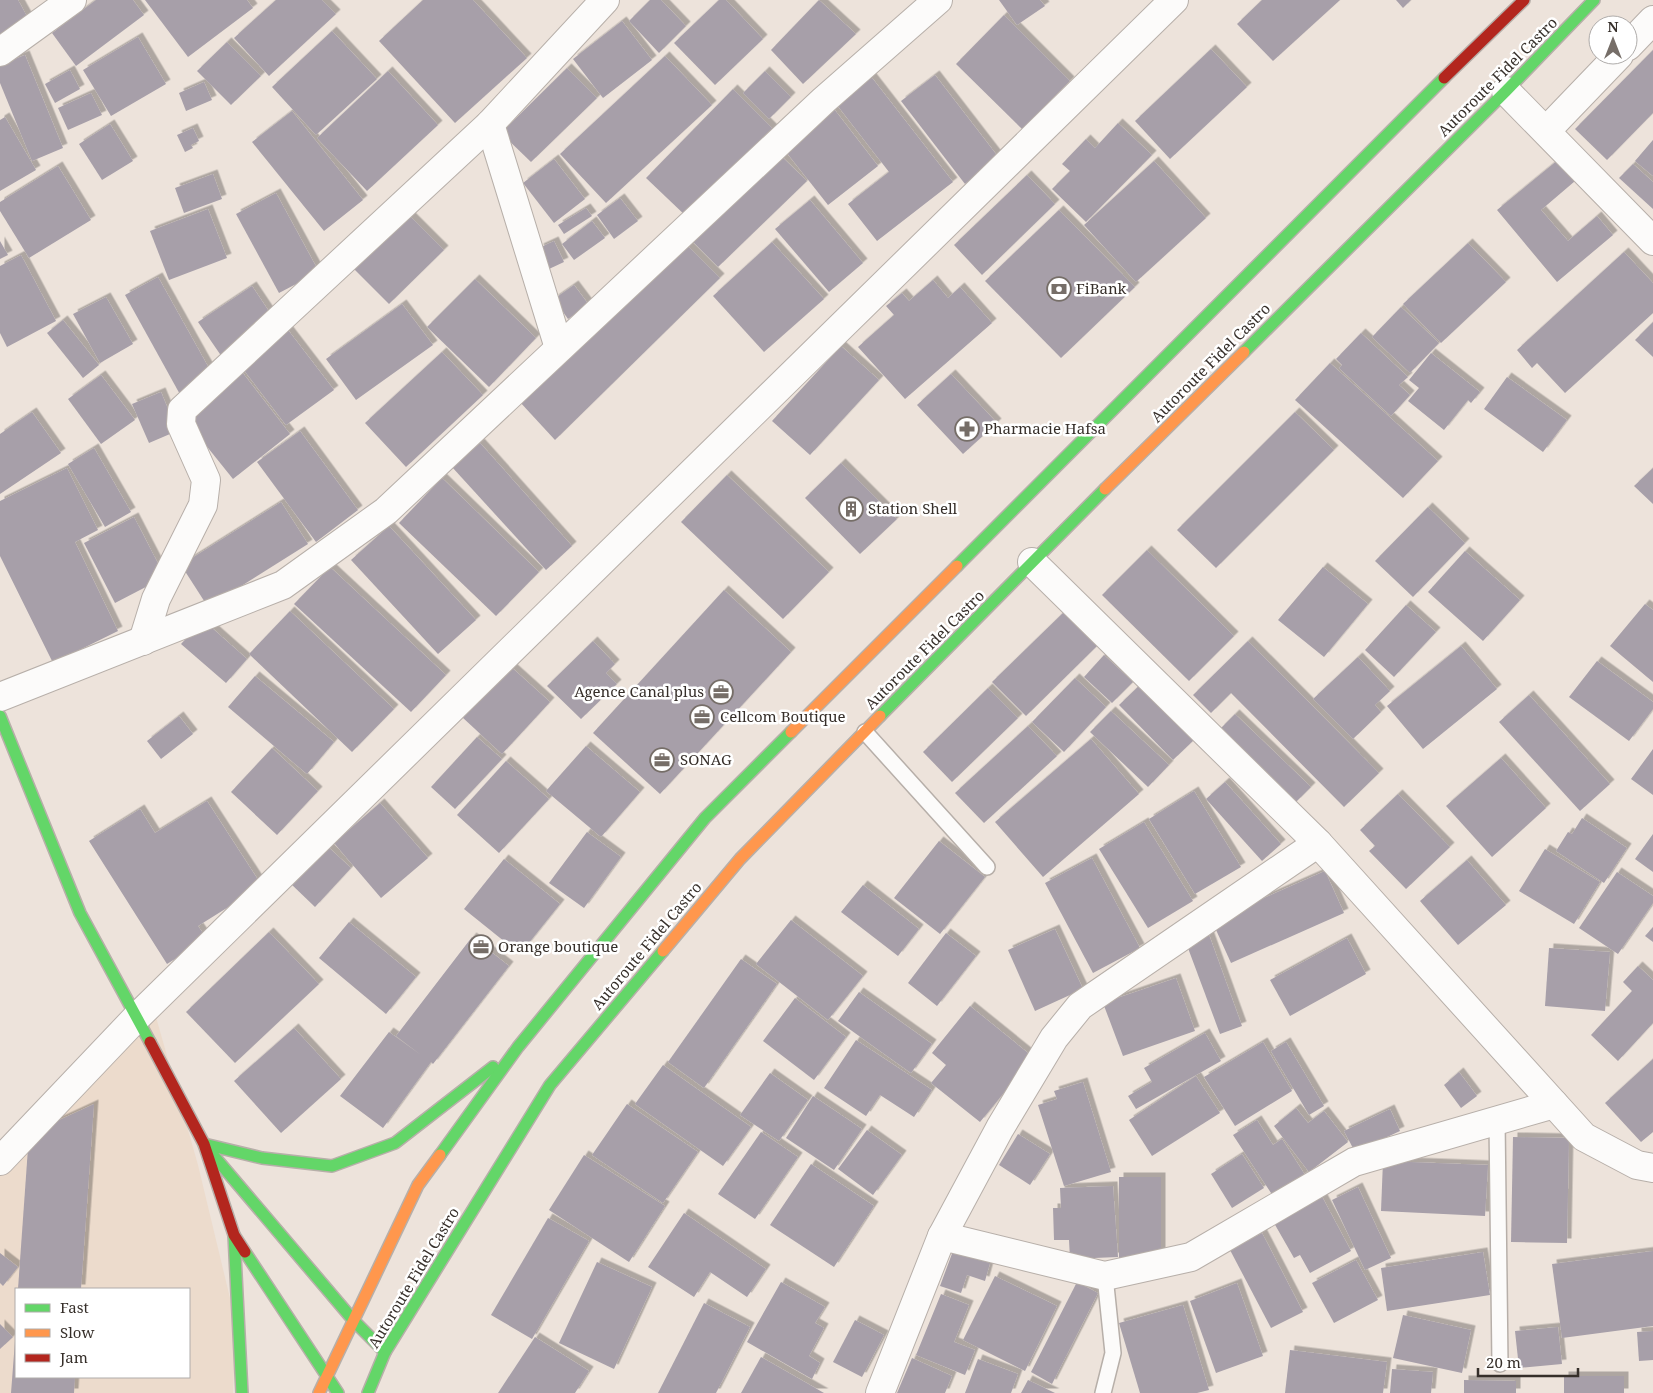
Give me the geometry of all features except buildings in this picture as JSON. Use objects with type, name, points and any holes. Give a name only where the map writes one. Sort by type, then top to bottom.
[{"type":"main road","name":"Autoroute Fidel Castro","points":[[319,1393],[418,1185],[518,1047],[705,818],[1411,110],[1524,0]]},
{"type":"main road","name":"Autoroute Fidel Castro","points":[[368,1393],[385,1352],[550,1084],[740,860],[1032,562],[1506,92],[1594,0]]},
{"type":"main road","points":[[0,716],[80,913],[204,1144],[234,1235],[338,1393]]},
{"type":"main road","points":[[204,1144],[262,1158],[332,1166],[395,1143],[518,1047]]},
{"type":"main road","points":[[204,1144],[354,1321],[385,1352]]},
{"type":"main road","points":[[234,1235],[242,1393]]},
{"type":"street","points":[[0,52],[72,0]]},
{"type":"street","points":[[143,640],[156,599],[203,505],[206,480],[181,424],[182,410],[490,124],[605,0]]},
{"type":"street","points":[[0,697],[283,585],[386,511],[824,100],[938,0]]},
{"type":"street","points":[[0,1161],[137,1017],[1174,0]]},
{"type":"street","points":[[1638,36],[1653,20]]},
{"type":"street","points":[[1546,132],[1610,65]]},
{"type":"street","points":[[1506,92],[1653,241]]},
{"type":"street","points":[[490,124],[559,348]]},
{"type":"street","points":[[1032,562],[1318,843],[1584,1137],[1637,1165],[1653,1168]]},
{"type":"street","points":[[880,1393],[942,1236],[1000,1128],[1054,1038],[1080,1006],[1318,843]]},
{"type":"street","points":[[942,1236],[1105,1276],[1191,1257],[1354,1162],[1554,1104]]},
{"type":"lane","points":[[864,732],[987,867]]},
{"type":"lane","points":[[1496,1120],[1500,1364]]},
{"type":"lane","points":[[1103,1393],[1113,1354],[1105,1276]]},
{"type":"shaded area","points":[[154,1010],[198,1165],[236,1323],[233,1393],[0,1393],[0,1167]]},
{"type":"traffic: fast","points":[[1244,352],[1506,91],[1594,0]]},
{"type":"traffic: fast","points":[[957,566],[1444,78]]},
{"type":"traffic: fast","points":[[880,716],[1105,489]]},
{"type":"traffic: fast","points":[[0,716],[80,913],[150,1042]]},
{"type":"traffic: fast","points":[[440,1155],[518,1047],[705,818],[791,732]]},
{"type":"traffic: fast","points":[[368,1393],[385,1352],[550,1085],[663,951]]},
{"type":"traffic: fast","points":[[204,1144],[262,1158],[332,1166],[395,1143],[493,1067]]},
{"type":"traffic: fast","points":[[213,1155],[354,1321],[385,1352]]},
{"type":"traffic: fast","points":[[234,1235],[242,1393]]},
{"type":"traffic: fast","points":[[245,1252],[338,1393]]},
{"type":"traffic: slow","points":[[1105,489],[1244,352]]},
{"type":"traffic: slow","points":[[791,732],[957,566]]},
{"type":"traffic: slow","points":[[663,951],[740,859],[880,716]]},
{"type":"traffic: slow","points":[[319,1393],[418,1185],[440,1155]]},
{"type":"traffic: jam","points":[[1444,78],[1524,0]]},
{"type":"traffic: jam","points":[[150,1042],[204,1144],[234,1235],[245,1252]]},
{"type":"place","name":"FiBank","points":[[1059,289]]},
{"type":"place","name":"Pharmacie Hafsa","points":[[967,429]]},
{"type":"place","name":"Station Shell","points":[[851,509]]},
{"type":"place","name":"Agence Canal plus","points":[[721,692]]},
{"type":"place","name":"Cellcom Boutique","points":[[702,717]]},
{"type":"place","name":"SONAG","points":[[662,760]]},
{"type":"place","name":"Orange boutique","points":[[481,947]]}]
